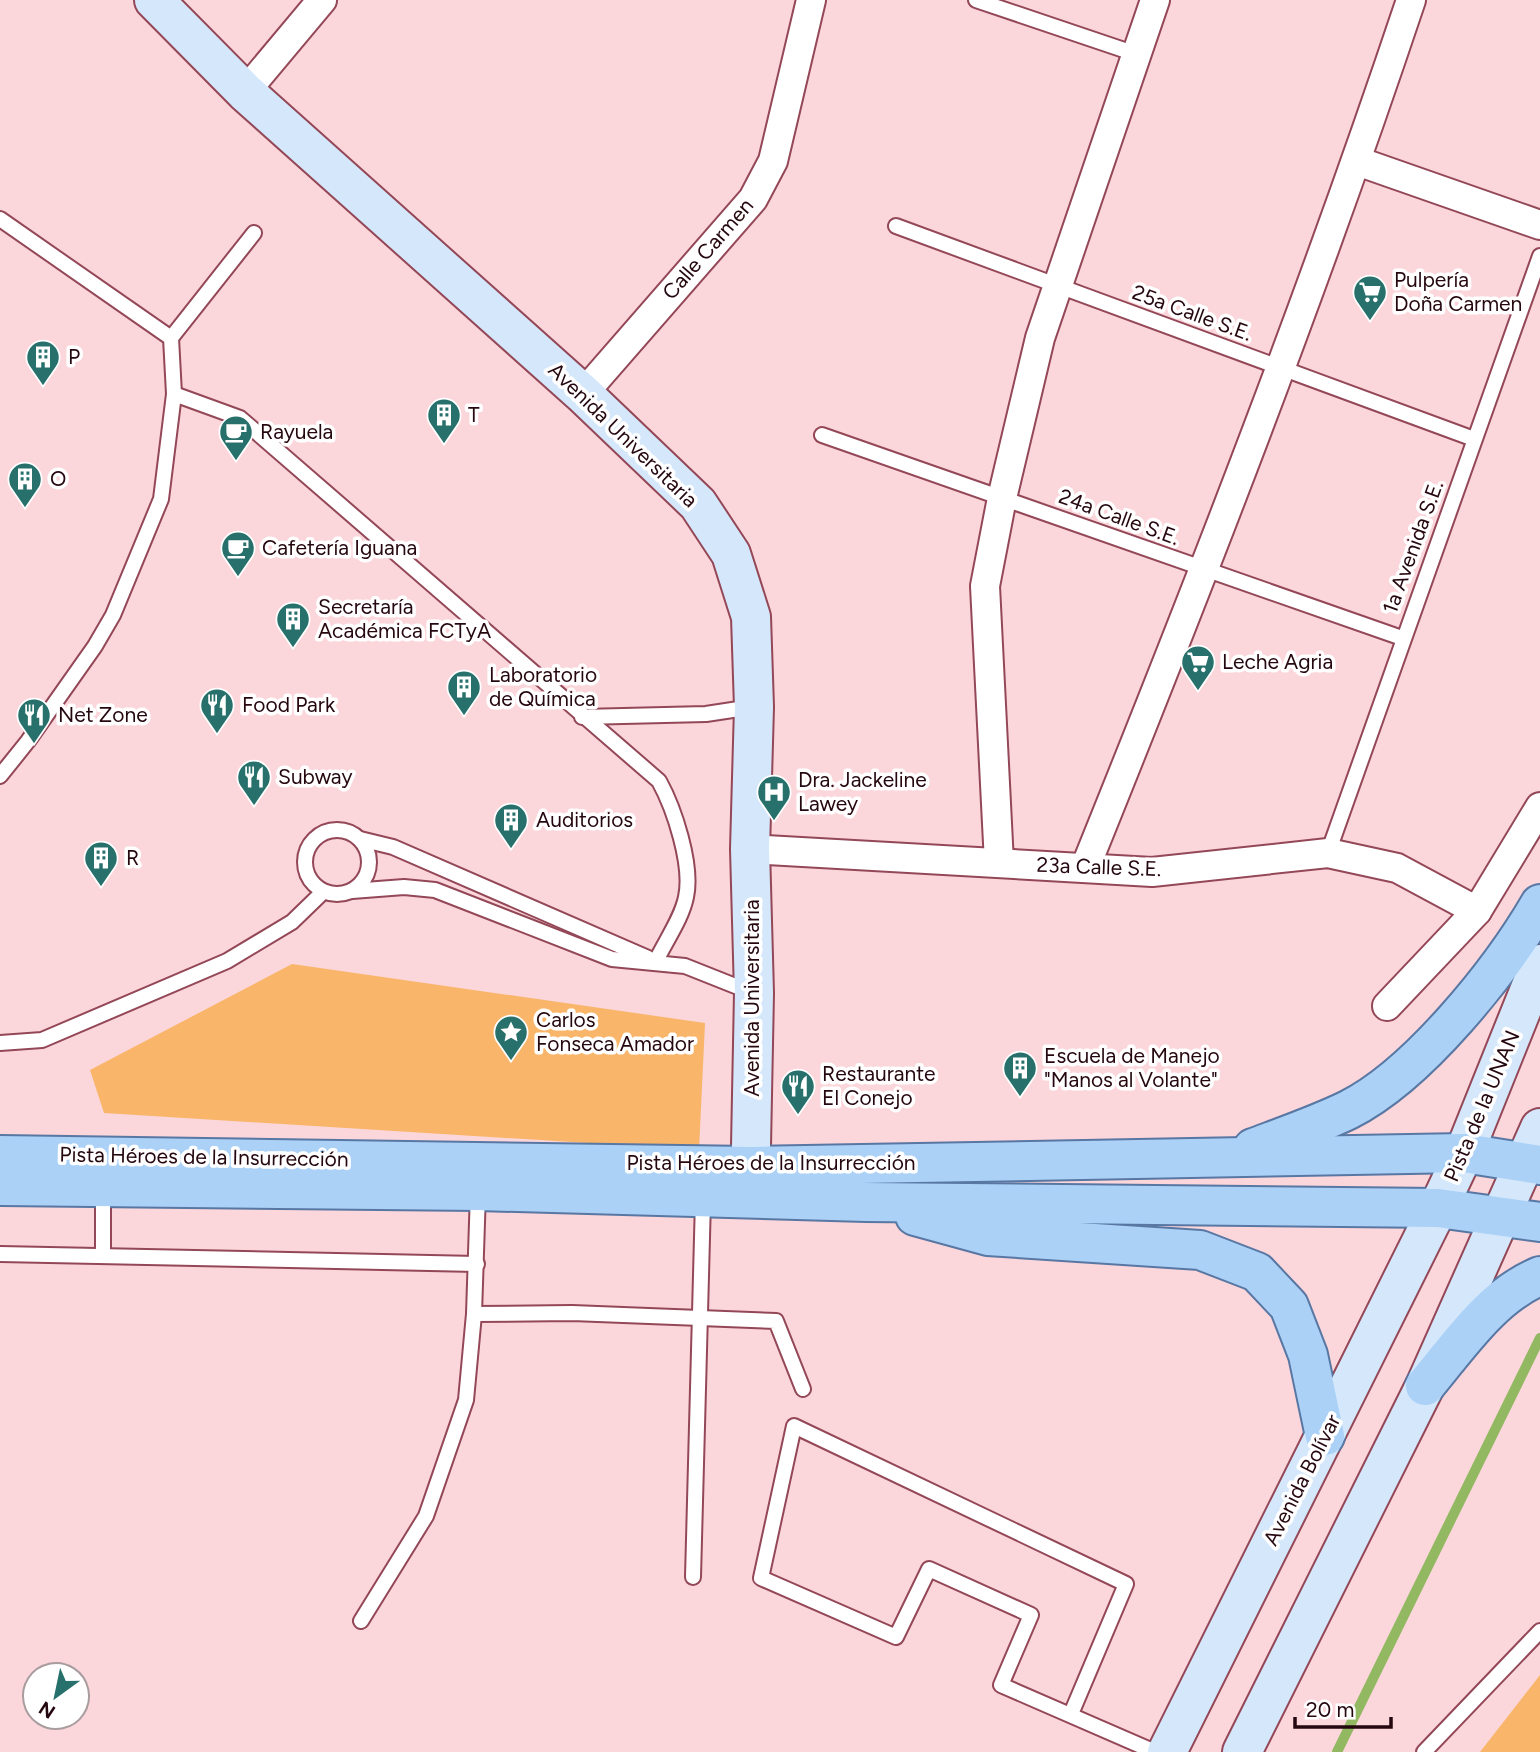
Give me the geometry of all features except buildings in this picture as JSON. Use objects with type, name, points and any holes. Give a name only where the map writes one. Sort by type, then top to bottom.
[{"type":"main road","name":"Avenida Universitaria","points":[[155,0],[245,92],[583,394],[698,504],[731,554],[751,617],[754,707],[750,849],[754,993],[750,1181]]},
{"type":"main road","points":[[1224,1158],[1349,1109],[1380,1089],[1460,1013],[1519,941],[1540,904]]},
{"type":"main road","name":"Pista de la UNAN","points":[[1438,1208],[1464,1153],[1540,964]]},
{"type":"main road","points":[[1242,1752],[1424,1386],[1503,1216],[1532,1164],[1540,1128]]},
{"type":"main road","name":"Pista Héroes de la Insurrección","points":[[0,1155],[750,1181],[1224,1158],[1464,1153],[1532,1164]]},
{"type":"main road","name":"Pista Héroes de la Insurrección","points":[[0,1186],[478,1191],[703,1198],[750,1181],[866,1202],[1438,1208],[1540,1222]]},
{"type":"main road","points":[[866,1202],[988,1236],[1200,1250],[1257,1272],[1289,1306],[1308,1355],[1325,1436]]},
{"type":"main road","name":"Avenida Bolívar","points":[[1167,1752],[1438,1208]]},
{"type":"main road","points":[[1424,1386],[1488,1312],[1525,1282],[1540,1276]]},
{"type":"street","points":[[245,92],[322,0]]},
{"type":"street","name":"Calle Carmen","points":[[583,394],[753,199],[773,161],[811,0]]},
{"type":"street","points":[[999,863],[985,586],[1002,498],[1040,338],[1155,0]]},
{"type":"street","points":[[1086,868],[1205,570],[1281,369],[1412,0]]},
{"type":"street","points":[[1357,161],[1540,225]]},
{"type":"street","points":[[1387,1006],[1477,911],[1540,807]]},
{"type":"street","name":"23a Calle S.E.","points":[[750,849],[1152,872],[1328,853],[1397,868],[1477,911]]},
{"type":"lane","points":[[976,0],[1136,54]]},
{"type":"lane","points":[[0,219],[171,338]]},
{"type":"lane","name":"25a Calle S.E.","points":[[896,226],[1474,439]]},
{"type":"lane","points":[[0,776],[88,657],[113,615],[162,499],[174,394],[171,338],[254,233]]},
{"type":"lane","name":"1a Avenida S.E.","points":[[1328,853],[1402,638],[1540,256]]},
{"type":"lane","points":[[174,394],[240,418],[582,718],[659,781],[674,809],[683,851],[686,896],[656,961]]},
{"type":"lane","name":"24a Calle S.E.","points":[[822,435],[1402,638]]},
{"type":"lane","points":[[582,718],[706,714],[754,707]]},
{"type":"lane","points":[[656,961],[393,847],[341,831],[321,834],[307,848],[305,868],[314,886],[332,895],[404,887],[435,890],[612,959],[656,961],[685,966],[754,993]]},
{"type":"lane","points":[[352,891],[366,877],[369,857],[360,839]]},
{"type":"lane","points":[[0,1043],[42,1040],[227,961],[292,922],[323,892]]},
{"type":"lane","points":[[103,1187],[103,1256]]},
{"type":"lane","points":[[361,1620],[426,1516],[466,1400],[477,1264],[478,1191]]},
{"type":"lane","points":[[693,1577],[703,1198]]},
{"type":"lane","points":[[0,1254],[477,1264]]},
{"type":"lane","points":[[474,1314],[572,1313],[776,1321],[803,1389]]},
{"type":"lane","points":[[1071,1714],[1126,1584],[794,1426],[761,1577],[896,1637],[929,1569],[1031,1615],[1001,1685],[1155,1752]]},
{"type":"lane","points":[[1424,1752],[1540,1631]]},
{"type":"shaded area","points":[[292,964],[705,1023],[699,1150],[104,1113],[90,1070]]},
{"type":"shaded area","points":[[1540,1675],[1540,1752],[1480,1752]]},
{"type":"waterway","points":[[1337,1752],[1540,1338]]},
{"type":"place","name":"Pulpería Doña Carmen","points":[[1370,322]]},
{"type":"place","name":"P","points":[[43,387]]},
{"type":"place","name":"T","points":[[444,445]]},
{"type":"place","name":"Rayuela","points":[[236,462]]},
{"type":"place","name":"O","points":[[25,509]]},
{"type":"place","name":"Cafetería Iguana","points":[[238,578]]},
{"type":"place","name":"Secretaría Académica FCTyA","points":[[293,649]]},
{"type":"place","name":"Leche Agria","points":[[1198,692]]},
{"type":"place","name":"Laboratorio de Química","points":[[464,717]]},
{"type":"place","name":"Food Park","points":[[217,735]]},
{"type":"place","name":"Net Zone","points":[[34,745]]},
{"type":"place","name":"Subway","points":[[254,807]]},
{"type":"place","name":"Dra. Jackeline Lawey","points":[[774,822]]},
{"type":"place","name":"Auditorios","points":[[511,850]]},
{"type":"place","name":"R","points":[[101,888]]},
{"type":"place","name":"Carlos Fonseca Amador","points":[[511,1062]]},
{"type":"place","name":"Escuela de Manejo \"Manos al Volante\"","points":[[1020,1098]]},
{"type":"place","name":"Restaurante El Conejo","points":[[798,1116]]}]
